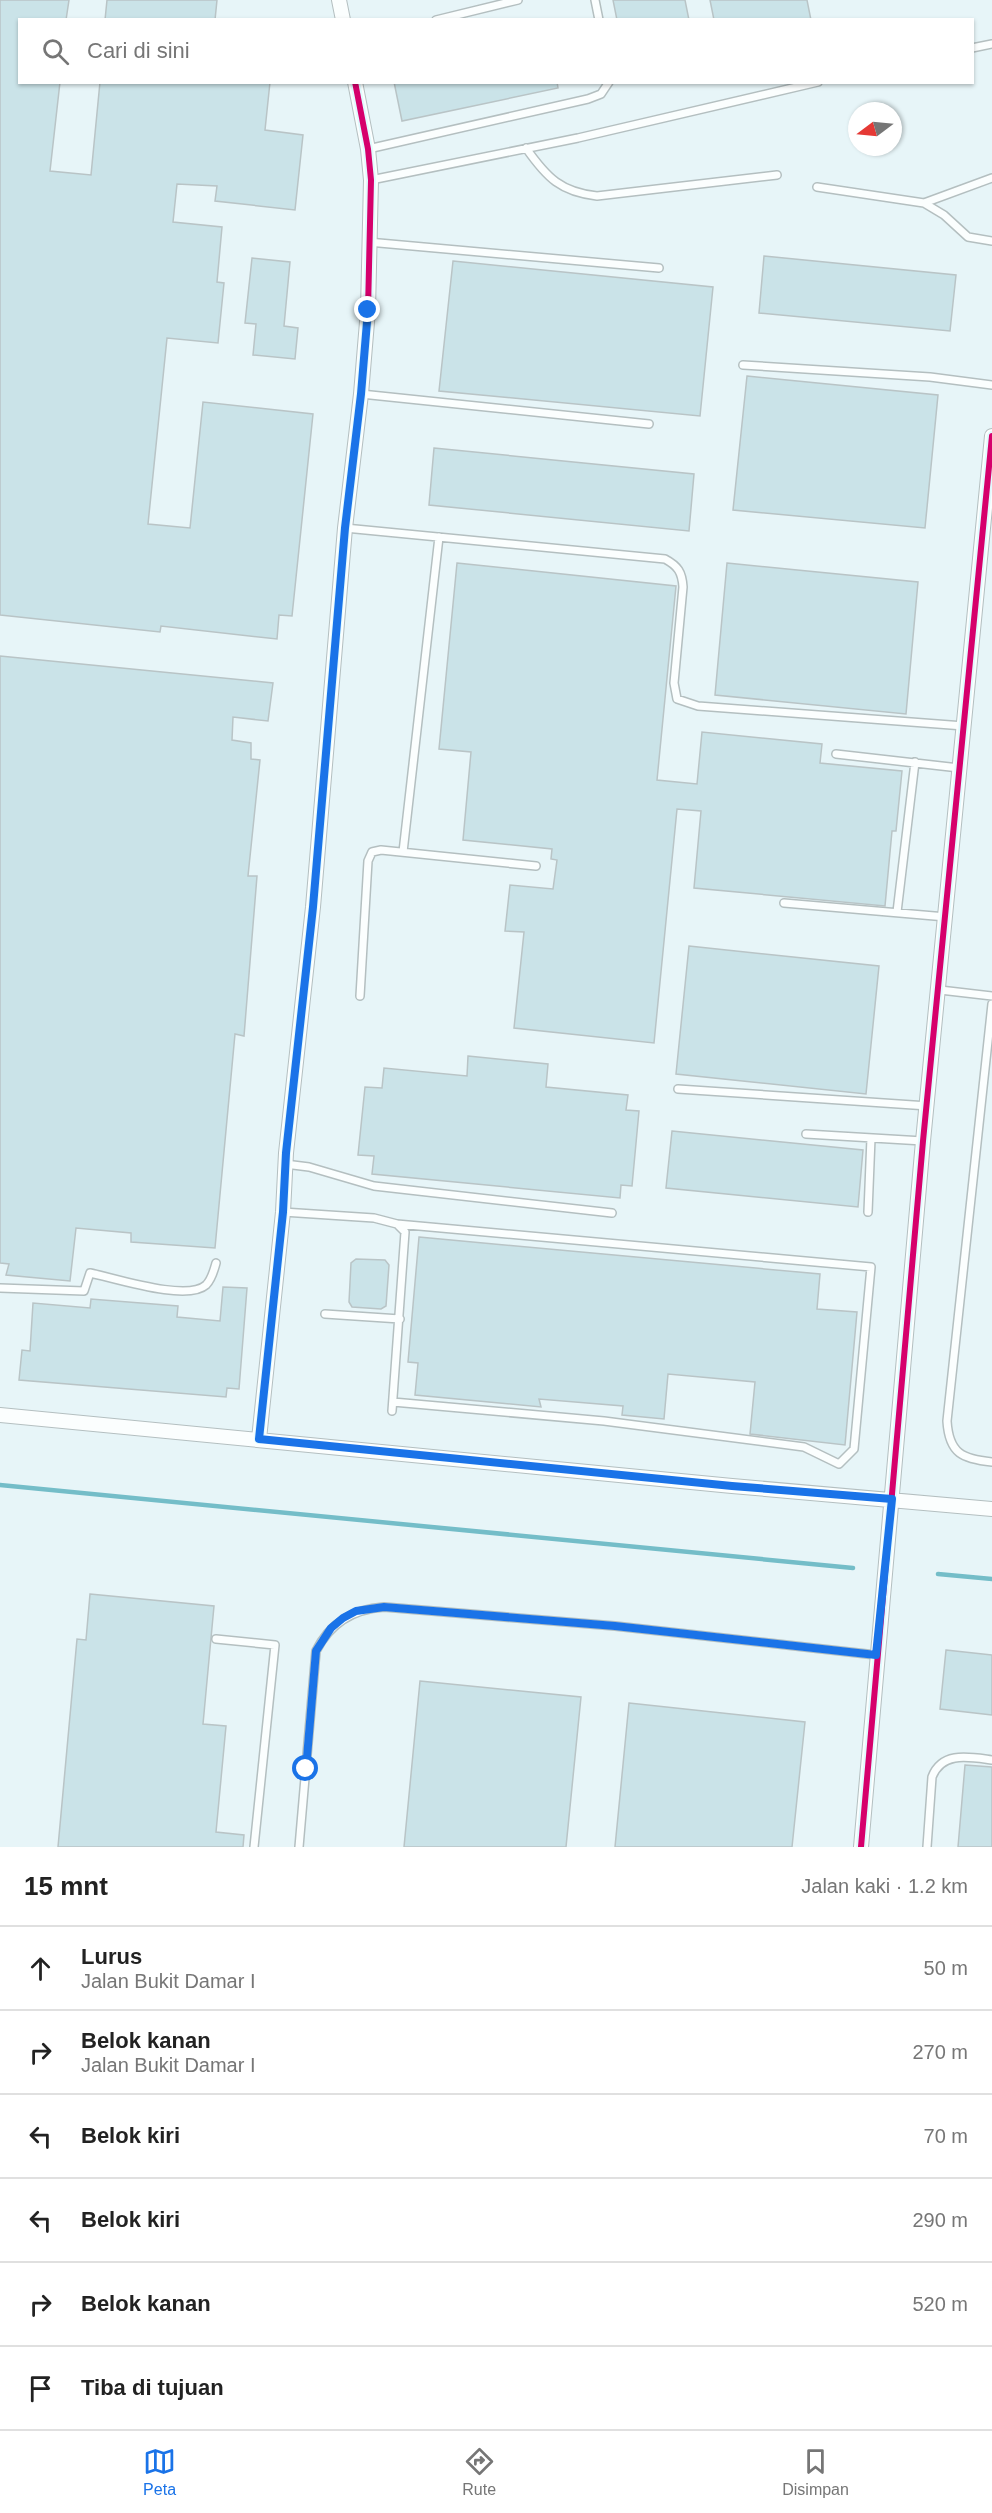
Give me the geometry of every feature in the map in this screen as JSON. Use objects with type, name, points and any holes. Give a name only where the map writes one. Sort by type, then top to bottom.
[{"type":"street","points":[[339,0],[343,18]]},
{"type":"street","points":[[259,1439],[283,1212],[285,1164],[313,907],[345,528],[361,394],[368,310],[371,180],[368,149],[355,84]]},
{"type":"street","points":[[861,1847],[876,1655],[923,1141],[940,990],[959,768],[992,436]]},
{"type":"street","points":[[0,1414],[732,1486],[992,1509]]},
{"type":"lane","points":[[444,18],[518,0]]},
{"type":"lane","points":[[595,0],[598,18]]},
{"type":"lane","points":[[974,48],[992,44]]},
{"type":"lane","points":[[368,149],[588,99],[601,94],[608,84]]},
{"type":"lane","points":[[371,180],[526,148],[809,84]]},
{"type":"lane","points":[[526,148],[554,183],[576,194],[597,196],[777,175]]},
{"type":"lane","points":[[924,203],[992,178]]},
{"type":"lane","points":[[818,188],[924,203],[944,215],[968,237],[992,241]]},
{"type":"lane","points":[[368,242],[659,267]]},
{"type":"lane","points":[[743,365],[930,377],[992,385]]},
{"type":"lane","points":[[361,394],[649,424]]},
{"type":"lane","points":[[345,528],[665,559],[676,565],[682,576],[683,587],[674,683],[677,699],[685,704],[964,726]]},
{"type":"lane","points":[[403,852],[438,537]]},
{"type":"lane","points":[[836,754],[959,768]]},
{"type":"lane","points":[[897,912],[915,762]]},
{"type":"lane","points":[[360,996],[368,861],[372,852],[381,849],[537,866]]},
{"type":"lane","points":[[784,903],[946,917]]},
{"type":"lane","points":[[940,990],[992,996]]},
{"type":"lane","points":[[992,1004],[947,1421],[951,1444],[957,1452],[970,1460],[992,1462]]},
{"type":"lane","points":[[678,1089],[927,1106]]},
{"type":"lane","points":[[806,1134],[923,1141]]},
{"type":"lane","points":[[868,1212],[871,1138]]},
{"type":"lane","points":[[285,1164],[309,1167],[374,1186],[612,1213]]},
{"type":"lane","points":[[283,1212],[374,1218],[397,1224],[871,1267],[854,1449],[839,1464],[804,1447],[604,1421],[393,1402]]},
{"type":"lane","points":[[392,1411],[405,1232],[397,1224]]},
{"type":"lane","points":[[0,1288],[84,1292],[90,1273],[181,1292],[197,1290],[206,1285],[216,1263]]},
{"type":"lane","points":[[325,1314],[400,1319]]},
{"type":"lane","points":[[299,1847],[316,1651],[331,1628],[356,1611],[369,1608],[395,1608],[615,1626],[876,1655]]},
{"type":"lane","points":[[216,1639],[275,1646],[255,1847]]},
{"type":"lane","points":[[927,1847],[932,1777],[935,1768],[940,1763],[960,1757],[992,1760]]},
{"type":"building","points":[[0,0],[69,0],[66,18],[18,18],[18,84],[60,84],[50,171],[91,175],[100,84],[270,84],[265,130],[303,135],[295,210],[215,201],[217,186],[177,184],[173,222],[222,227],[217,282],[224,283],[218,343],[167,338],[148,524],[190,528],[203,402],[313,414],[292,616],[279,615],[277,639],[161,626],[160,632],[0,615]]},
{"type":"building","points":[[107,0],[217,0],[215,18],[105,18]]},
{"type":"building","points":[[613,0],[685,0],[689,18],[617,18]]},
{"type":"building","points":[[710,0],[807,0],[811,18],[714,18]]},
{"type":"building","points":[[394,84],[557,84],[558,88],[402,121]]},
{"type":"building","points":[[764,256],[956,275],[950,331],[759,313]]},
{"type":"building","points":[[252,258],[290,262],[284,326],[298,328],[295,359],[253,355],[256,324],[245,323]]},
{"type":"building","points":[[453,261],[713,287],[700,416],[439,391]]},
{"type":"building","points":[[747,376],[938,395],[925,528],[733,510]]},
{"type":"building","points":[[434,448],[694,474],[689,531],[429,505]]},
{"type":"building","points":[[457,563],[676,586],[657,780],[697,784],[702,732],[822,744],[820,763],[902,771],[896,831],[892,831],[885,906],[694,888],[701,811],[677,809],[654,1043],[514,1028],[524,932],[505,931],[510,885],[553,889],[557,860],[551,859],[552,849],[463,840],[471,752],[439,749]]},
{"type":"building","points":[[727,563],[918,582],[906,714],[715,695]]},
{"type":"building","points":[[0,656],[273,683],[268,721],[233,717],[232,740],[251,743],[251,759],[260,760],[248,876],[257,876],[244,1036],[235,1034],[215,1248],[131,1242],[131,1233],[76,1228],[70,1281],[6,1275],[9,1264],[0,1263]]},
{"type":"building","points":[[689,946],[879,966],[866,1094],[676,1074]]},
{"type":"building","points":[[468,1056],[548,1064],[546,1087],[628,1095],[626,1110],[639,1111],[632,1186],[621,1185],[620,1198],[372,1174],[374,1156],[358,1155],[365,1087],[382,1088],[384,1068],[467,1076]]},
{"type":"building","points":[[672,1131],[863,1150],[858,1207],[666,1188]]},
{"type":"building","points":[[419,1237],[820,1274],[817,1309],[857,1312],[845,1445],[750,1434],[755,1382],[668,1374],[664,1419],[622,1415],[623,1406],[539,1399],[541,1407],[415,1395],[418,1363],[408,1362]]},
{"type":"building","points":[[356,1259],[385,1260],[389,1265],[386,1306],[381,1309],[352,1307],[349,1302],[351,1263]]},
{"type":"building","points":[[223,1287],[247,1288],[239,1389],[227,1388],[226,1397],[19,1380],[22,1350],[30,1351],[33,1303],[90,1308],[91,1299],[178,1306],[177,1317],[220,1321]]},
{"type":"building","points":[[90,1594],[214,1606],[203,1724],[226,1726],[216,1832],[244,1835],[243,1847],[58,1847],[77,1639],[86,1640]]},
{"type":"building","points":[[946,1650],[992,1655],[992,1715],[940,1709]]},
{"type":"building","points":[[420,1681],[581,1697],[566,1847],[404,1847]]},
{"type":"building","points":[[629,1703],[805,1722],[792,1847],[615,1847]]},
{"type":"building","points":[[965,1765],[992,1767],[992,1847],[958,1847]]},
{"type":"waterway","points":[[0,1485],[853,1568]]},
{"type":"waterway","points":[[938,1574],[992,1579]]},
{"type":"cycle path","points":[[259,1439],[283,1212],[286,1153],[313,907],[345,528],[361,394],[368,310],[371,180],[368,149],[355,84]]},
{"type":"cycle path","points":[[861,1847],[923,1141],[992,436]]},
{"type":"route","points":[[306,1769],[316,1651],[321,1640],[343,1618],[356,1611],[369,1608],[384,1607],[615,1626],[876,1655],[892,1499],[732,1486],[259,1439],[283,1212],[286,1153],[313,907],[345,528],[361,394],[368,310]]}]
